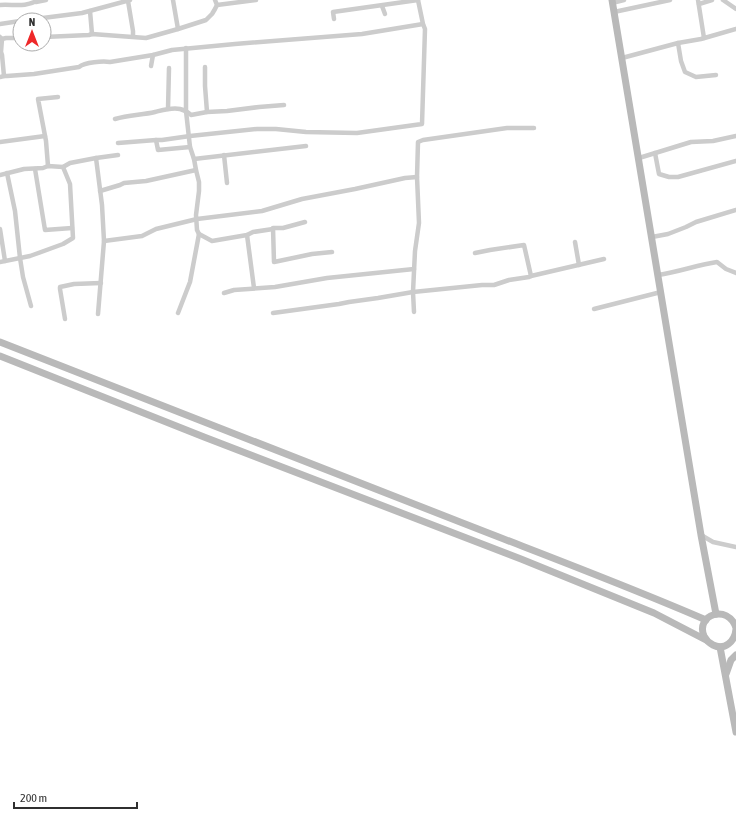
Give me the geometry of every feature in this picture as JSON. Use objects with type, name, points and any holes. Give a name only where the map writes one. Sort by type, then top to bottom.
[{"type":"street","points":[[0,5],[23,6],[36,1],[46,0]]},
{"type":"street","points":[[52,17],[82,13],[116,2],[129,0],[133,36]]},
{"type":"street","points":[[173,0],[178,29]]},
{"type":"street","points":[[52,37],[92,34],[146,38],[206,20],[215,10],[216,3],[256,0]]},
{"type":"street","points":[[118,143],[162,140],[258,129],[357,133],[422,124],[426,29],[423,24],[418,0],[333,12],[334,20]]},
{"type":"street","points":[[624,0],[612,1],[701,535],[716,614]]},
{"type":"street","points":[[614,12],[670,0]]},
{"type":"street","points":[[704,38],[698,2],[712,0]]},
{"type":"street","points":[[723,0],[736,9]]},
{"type":"street","points":[[382,6],[385,14]]},
{"type":"street","points":[[90,11],[92,34]]},
{"type":"street","points":[[0,24],[12,22]]},
{"type":"street","points":[[12,38],[1,38],[0,52],[2,55],[2,76],[34,74],[79,67],[82,64],[106,61],[110,62],[186,48],[362,34],[423,24]]},
{"type":"street","points":[[622,58],[736,29]]},
{"type":"street","points":[[678,43],[681,61],[685,72],[696,77],[716,75]]},
{"type":"street","points":[[178,313],[190,282],[199,234],[197,230],[196,215],[199,182],[190,147],[190,136],[186,112],[186,48]]},
{"type":"street","points":[[151,66],[153,55]]},
{"type":"street","points":[[205,67],[207,112]]},
{"type":"street","points":[[168,109],[169,68]]},
{"type":"street","points":[[48,166],[46,141],[38,98],[58,97]]},
{"type":"street","points":[[116,119],[179,108],[191,115],[207,112],[284,105]]},
{"type":"street","points":[[414,312],[413,292],[415,251],[419,223],[417,177],[418,142],[507,128],[534,128]]},
{"type":"street","points":[[0,142],[45,136]]},
{"type":"street","points":[[639,158],[692,142],[713,142],[736,136]]},
{"type":"street","points":[[156,140],[158,150],[190,147]]},
{"type":"street","points":[[194,158],[306,146]]},
{"type":"street","points":[[655,153],[660,174],[669,177],[678,177],[736,161]]},
{"type":"street","points":[[0,175],[24,169],[63,166],[70,163],[118,155]]},
{"type":"street","points":[[224,155],[227,183]]},
{"type":"street","points":[[96,158],[104,241],[98,314]]},
{"type":"street","points":[[0,229],[3,262],[30,256],[63,244],[73,238],[70,184],[63,166]]},
{"type":"street","points":[[35,169],[45,230],[72,228]]},
{"type":"street","points":[[100,190],[124,183],[146,181],[196,170]]},
{"type":"street","points":[[7,173],[15,211],[23,277],[31,306]]},
{"type":"street","points":[[104,241],[142,236],[156,229],[197,219],[262,211],[302,200],[404,178],[417,177]]},
{"type":"street","points":[[652,237],[668,234],[696,222],[736,210]]},
{"type":"street","points":[[199,234],[212,241],[247,235],[253,232],[273,228],[283,228],[305,222]]},
{"type":"street","points":[[272,229],[274,262],[312,254],[332,252]]},
{"type":"street","points":[[247,235],[254,288]]},
{"type":"street","points":[[575,242],[579,265]]},
{"type":"street","points":[[475,253],[524,245],[531,276]]},
{"type":"street","points":[[272,313],[413,292],[494,285],[509,280],[529,277],[604,259]]},
{"type":"street","points":[[658,275],[674,273],[717,262],[726,269],[736,273]]},
{"type":"street","points":[[224,293],[234,290],[275,287],[327,278],[414,269]]},
{"type":"street","points":[[65,319],[60,287],[74,284],[101,283]]},
{"type":"street","points":[[594,309],[661,292]]},
{"type":"street","points":[[0,342],[653,597],[706,620]]},
{"type":"street","points":[[0,356],[204,437],[529,562],[654,613],[706,640]]},
{"type":"street","points":[[701,535],[713,542],[736,547]]},
{"type":"street","points":[[716,614],[727,615],[736,626],[736,634],[733,644],[720,647],[715,646],[710,644],[703,635],[702,630],[706,620],[716,614]]},
{"type":"street","points":[[720,647],[736,732]]},
{"type":"street","points":[[726,674],[731,660],[736,655]]}]
